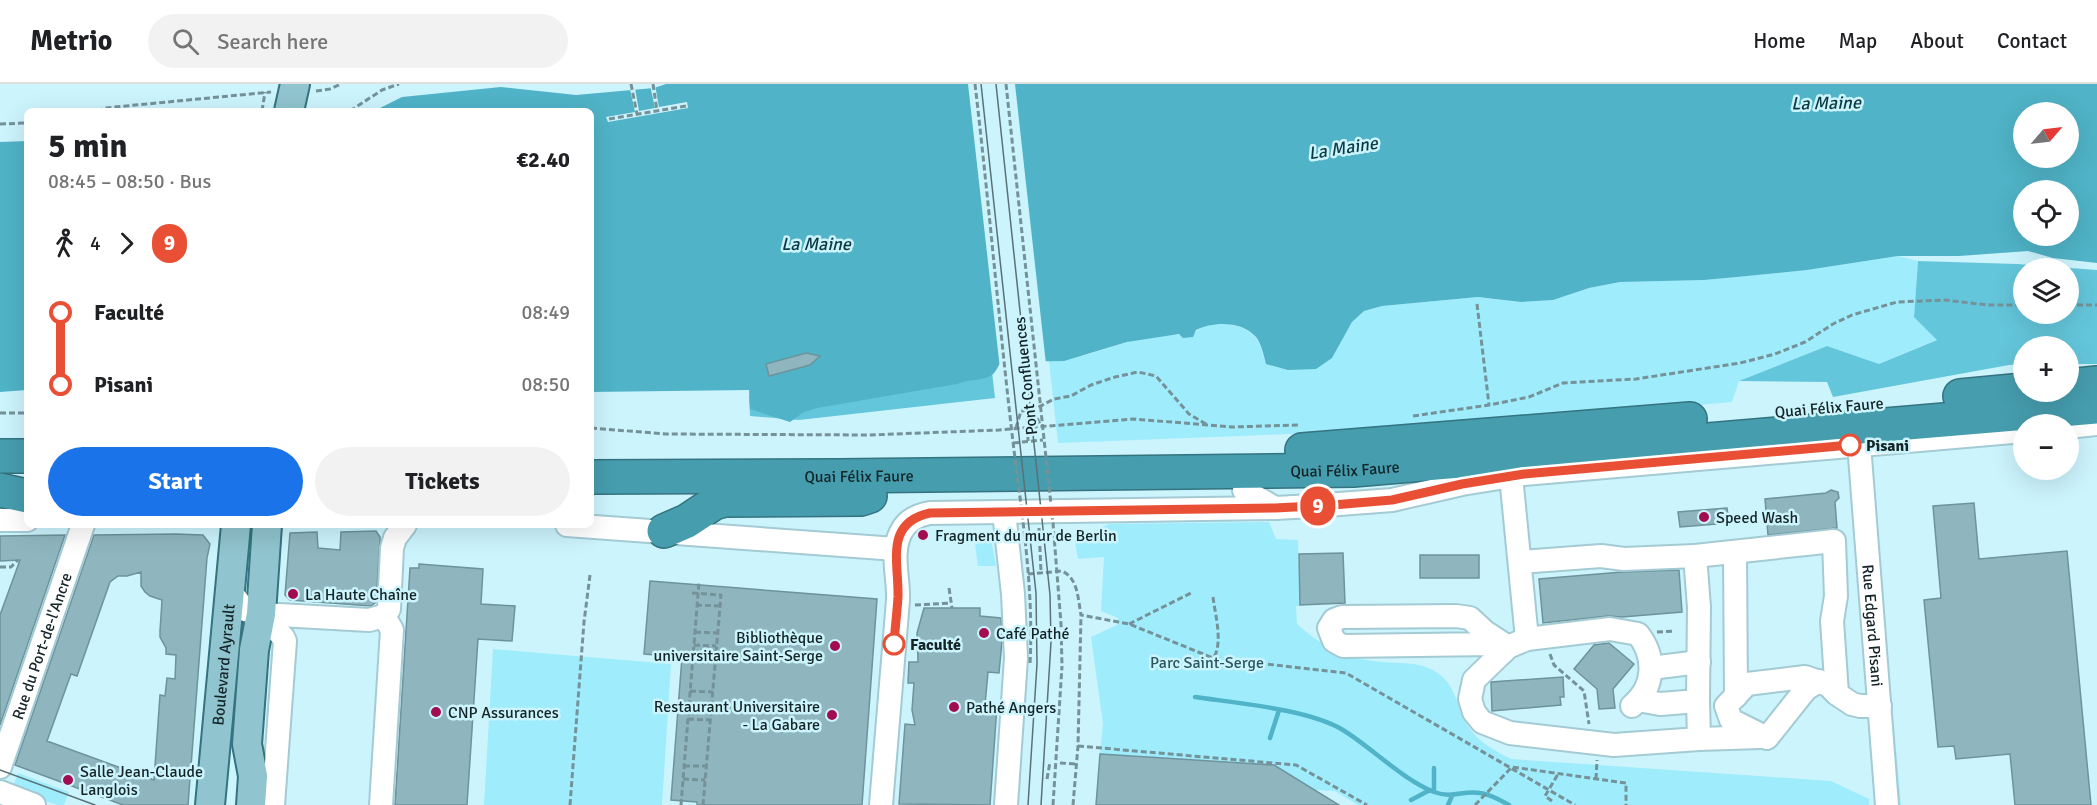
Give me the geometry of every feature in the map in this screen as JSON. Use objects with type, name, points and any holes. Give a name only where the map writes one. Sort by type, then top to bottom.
[{"type":"highway","points":[[2079,385],[2097,383]]},
{"type":"highway","name":"Quai Félix Faure","points":[[594,463],[1275,452],[2013,391]]},
{"type":"highway","name":"Quai Félix Faure","points":[[594,463],[838,476],[1353,470],[2097,407]]},
{"type":"highway","points":[[0,437],[24,437]]},
{"type":"highway","points":[[0,456],[24,456]]},
{"type":"highway","points":[[664,531],[687,521],[714,503],[725,500],[861,499],[876,494],[982,498],[1244,490],[1353,470]]},
{"type":"highway","points":[[0,475],[24,475]]},
{"type":"highway","points":[[838,476],[876,494]]},
{"type":"highway","points":[[0,490],[24,495]]},
{"type":"main road","name":"Boulevard Ayrault","points":[[210,805],[236,528]]},
{"type":"main road","name":"Boulevard Ayrault","points":[[251,805],[254,776],[247,744],[254,650],[261,614],[267,528]]},
{"type":"street","points":[[2079,426],[2097,424]]},
{"type":"street","name":"Quai Félix Faure","points":[[896,549],[901,531],[908,522],[918,515],[930,513],[1275,508],[1392,500],[1462,484],[1511,476],[2013,432]]},
{"type":"street","name":"Rue Edgard Pisani","points":[[1859,444],[1887,805]]},
{"type":"street","points":[[1511,476],[1520,562],[1513,645],[1478,674],[1471,686],[1470,699],[1482,722],[1510,733],[1614,745],[1699,739],[1767,738],[1806,689],[1828,688]]},
{"type":"street","points":[[1244,490],[1275,508]]},
{"type":"street","points":[[1004,512],[1013,594],[1016,658],[1006,805]]},
{"type":"street","points":[[0,520],[24,520]]},
{"type":"street","points":[[594,527],[896,549],[898,596],[881,805]]},
{"type":"street","name":"Rue du Port-de-l'Ancre","points":[[0,767],[82,528]]},
{"type":"street","points":[[231,592],[245,610],[261,614],[369,620],[384,616],[389,609],[392,548],[395,538],[403,528]]},
{"type":"street","points":[[1520,562],[1601,556],[1624,559],[1695,556],[1834,540],[1836,596],[1832,621],[1828,688]]},
{"type":"street","points":[[1735,552],[1736,696]]},
{"type":"street","points":[[1695,556],[1699,607],[1699,739]]},
{"type":"street","name":"Boulevard Ayrault","points":[[261,614],[285,642],[273,805]]},
{"type":"street","points":[[381,805],[392,630],[384,616]]},
{"type":"street","points":[[1513,645],[1485,632],[1470,618],[1456,616],[1342,616],[1334,620],[1329,628],[1334,641],[1343,646],[1513,645],[1610,629],[1638,634],[1645,643],[1651,668],[1648,686],[1635,703],[1698,701]]},
{"type":"street","points":[[1651,668],[1699,662]]},
{"type":"street","points":[[1762,737],[1731,720],[1726,706],[1747,684],[1805,677],[1860,706],[1880,706]]},
{"type":"street","points":[[0,792],[34,805]]},
{"type":"path","points":[[105,108],[316,92],[341,84]]},
{"type":"path","points":[[355,108],[382,90],[399,84]]},
{"type":"path","points":[[631,84],[637,114]]},
{"type":"path","points":[[653,84],[657,111]]},
{"type":"path","name":"Pont Confluences","points":[[975,84],[1013,442],[1024,524],[1029,579],[1030,664]]},
{"type":"path","name":"Pont Confluences","points":[[1006,84],[1055,546],[1061,624],[1062,666],[1053,805]]},
{"type":"path","points":[[266,108],[286,94]]},
{"type":"path","points":[[609,119],[686,106]]},
{"type":"path","points":[[0,124],[24,123]]},
{"type":"path","points":[[1412,416],[1529,397],[1563,383],[1636,379],[1740,363],[1775,354],[1795,346],[1852,315],[1897,302],[1946,300],[2013,305]]},
{"type":"path","points":[[1477,304],[1490,405]]},
{"type":"path","points":[[2079,305],[2097,305]]},
{"type":"path","points":[[1016,428],[1021,411],[1033,410],[1054,399],[1071,396],[1091,385],[1138,372],[1156,376],[1189,414],[1208,425]]},
{"type":"path","points":[[1027,410],[1028,441]]},
{"type":"path","points":[[1033,410],[1041,426]]},
{"type":"path","points":[[0,413],[24,413]]},
{"type":"path","points":[[594,428],[666,434],[857,435],[1016,428],[1134,419],[1232,427],[1309,424]]},
{"type":"path","points":[[1013,442],[1043,440]]},
{"type":"path","points":[[1039,523],[1041,573],[1062,571],[1070,576],[1075,585],[1081,615],[1078,746],[1073,805]]},
{"type":"path","points":[[0,567],[11,567],[18,560]]},
{"type":"path","points":[[570,805],[584,622],[590,575]]},
{"type":"path","points":[[681,805],[699,582]]},
{"type":"path","points":[[949,588],[952,608]]},
{"type":"path","points":[[692,593],[721,595],[703,805]]},
{"type":"path","points":[[1129,624],[1191,593]]},
{"type":"path","points":[[1213,597],[1218,640],[1217,652],[1213,658]]},
{"type":"path","points":[[913,605],[951,603]]},
{"type":"path","points":[[696,605],[720,606]]},
{"type":"path","points":[[1081,615],[1129,624],[1213,658],[1346,673],[1575,805]]},
{"type":"path","points":[[1638,634],[1675,630]]},
{"type":"path","points":[[694,632],[717,633]]},
{"type":"path","points":[[693,645],[716,646]]},
{"type":"path","points":[[1551,652],[1554,665],[1584,691],[1592,742],[1597,755],[1596,779]]},
{"type":"path","points":[[690,691],[713,692]]},
{"type":"path","points":[[687,719],[710,720]]},
{"type":"path","points":[[1078,746],[1296,765],[1367,805]]},
{"type":"path","points":[[1047,779],[1050,762]]},
{"type":"path","points":[[1060,763],[1076,764]]},
{"type":"path","points":[[684,766],[706,766]]},
{"type":"path","points":[[1512,767],[1626,783],[1626,805]]},
{"type":"path","points":[[1475,805],[1512,767]]},
{"type":"path","points":[[1552,801],[1545,796],[1558,774]]},
{"type":"path","points":[[683,779],[705,780]]},
{"type":"green space","points":[[1898,256],[1918,261],[1914,317],[1938,339],[1879,364],[1827,346],[1739,381],[1732,402],[1422,429],[1058,443],[1049,361],[1085,355],[1138,339],[1174,335],[1192,337],[1205,326],[1223,324],[1233,325],[1250,332],[1259,343],[1265,360],[1332,358],[1352,322],[1364,311],[1382,306],[1478,297],[1521,302],[1553,300],[1589,288],[1620,282],[1737,277],[1807,270]]},
{"type":"green space","points":[[1871,467],[1901,805],[1897,805]]},
{"type":"green space","name":"Parc Saint-Serge","points":[[1269,522],[1276,539],[1298,540],[1300,606],[1296,606],[1297,624],[1326,646],[1347,655],[1430,668],[1448,683],[1472,732],[1487,745],[1511,759],[1831,781],[1869,799],[1869,805],[1358,805],[1335,791],[1315,790],[1281,769],[1267,764],[1100,754],[1103,724],[1091,637],[1117,625],[1118,618],[1101,611],[1104,557],[1078,559],[1075,541],[1109,524]]},
{"type":"green space","points":[[991,539],[996,566],[978,566],[975,545]]},
{"type":"green space","points":[[493,649],[671,664],[662,805],[484,805]]},
{"type":"green space","points":[[18,773],[69,792],[64,805],[57,805],[12,789]]},
{"type":"shaded area","points":[[1918,261],[2013,264],[2013,324],[2079,324],[2079,269],[2097,270],[2097,364],[2079,364],[2079,336],[2013,336],[2013,365],[1833,397],[1827,382],[1739,381],[1827,346],[1879,364],[1937,340],[1914,317]]},
{"type":"shaded area","points":[[988,337],[995,398],[799,420],[750,416],[749,396],[826,397]]},
{"type":"water","name":"La Maine","points":[[666,84],[2097,84],[2097,263],[2079,261],[2079,258],[2053,258],[2028,251],[1959,256],[1898,256],[1807,270],[1737,277],[1620,282],[1589,288],[1553,300],[1521,302],[1478,297],[1382,306],[1364,311],[1352,322],[1332,358],[1316,369],[1288,370],[1266,364],[1256,337],[1236,325],[1219,324],[1196,330],[1193,337],[1183,338],[1179,334],[1127,342],[1064,361],[1001,362],[993,374],[988,377],[817,408],[804,412],[790,422],[750,409],[749,390],[594,392],[594,108],[380,108],[402,97],[501,87],[576,95],[654,88]]},
{"type":"water","points":[[24,141],[24,390],[0,392],[0,142]]},
{"type":"pier","points":[[968,84],[1015,84],[1046,364],[1002,365],[1000,369]]},
{"type":"pier","points":[[650,85],[655,85],[659,107],[687,102],[688,108],[608,122],[606,117],[635,112],[630,89],[635,88],[639,111],[655,108]]},
{"type":"building","points":[[806,353],[820,356],[810,365],[769,376],[766,364]]},
{"type":"building","points":[[1831,490],[1838,492],[1839,498],[1835,502],[1837,528],[1768,535],[1765,499],[1826,493]]},
{"type":"building","points":[[1974,503],[1979,559],[2067,551],[2091,805],[2015,805],[2010,754],[1956,759],[1954,746],[1938,747],[1924,600],[1941,598],[1933,506]]},
{"type":"building","name":"Speed Wash","points":[[1727,508],[1729,523],[1680,527],[1678,512]]},
{"type":"building","points":[[376,531],[380,540],[376,602],[371,606],[290,600],[285,595],[290,533],[317,532],[318,548],[340,550],[341,532]]},
{"type":"building","points":[[65,535],[0,725],[0,615],[20,560],[0,561],[0,536]]},
{"type":"building","points":[[94,535],[203,535],[210,544],[207,558],[188,805],[123,805],[15,765]],"holes":[[[141,572],[141,586],[150,596],[162,600],[160,637],[166,648],[166,654],[176,655],[175,679],[167,678],[165,696],[160,695],[154,780],[47,741],[71,674],[77,676],[110,582],[118,576]]]},
{"type":"building","points":[[1343,553],[1345,603],[1300,605],[1299,554]]},
{"type":"building","points":[[1420,555],[1479,555],[1479,578],[1420,578]]},
{"type":"building","name":"CNP Assurances","points":[[419,564],[483,569],[481,604],[515,606],[512,641],[478,639],[467,805],[395,805],[410,568],[419,568]]},
{"type":"building","points":[[1679,570],[1682,612],[1608,616],[1543,623],[1539,579]]},
{"type":"building","points":[[650,581],[877,599],[862,805],[697,805],[697,802],[671,800],[682,657],[644,654]]},
{"type":"building","name":"Pathé Angers","points":[[924,608],[980,608],[980,616],[1001,618],[1002,641],[999,673],[988,672],[985,705],[997,706],[990,805],[899,804],[905,724],[915,725],[912,710],[914,683],[908,683],[909,662],[918,662],[917,633]]},
{"type":"building","points":[[1609,643],[1634,664],[1613,689],[1615,708],[1599,709],[1597,689],[1574,669],[1594,645]]},
{"type":"building","points":[[1563,677],[1564,697],[1560,697],[1561,705],[1492,711],[1491,682]]},
{"type":"building","points":[[1100,754],[1274,765],[1339,805],[1096,805]]},
{"type":"waterway","points":[[1195,697],[1271,708],[1311,717],[1343,730],[1410,779],[1434,792],[1447,795],[1474,792],[1509,805]]},
{"type":"waterway","points":[[1270,738],[1279,710]]},
{"type":"waterway","points":[[1434,768],[1434,792]]},
{"type":"waterway","points":[[1411,800],[1430,790]]},
{"type":"waterway","points":[[1448,805],[1452,796]]},
{"type":"tram line","points":[[981,84],[1036,593],[1037,664],[1028,805]]},
{"type":"tram line","points":[[996,84],[1050,595],[1051,642],[1041,805]]},
{"type":"tram line","points":[[0,770],[95,805]]},
{"type":"bus line","name":"9","points":[[894,644],[898,596],[896,549],[901,531],[918,515],[1333,505],[1392,500],[1462,484],[1524,474],[1850,445]]},
{"type":"place","name":"Pisani","points":[[1850,445]]},
{"type":"place","name":"Speed Wash","points":[[1704,517]]},
{"type":"place","name":"Fragment du mur de Berlin","points":[[923,535]]},
{"type":"place","name":"La Haute Chaîne","points":[[293,594]]},
{"type":"place","name":"Café Pathé","points":[[984,633]]},
{"type":"place","name":"Faculté","points":[[894,644]]},
{"type":"place","name":"Bibliothèque universitaire Saint-Serge","points":[[835,646]]},
{"type":"place","name":"Pathé Angers","points":[[954,707]]},
{"type":"place","name":"CNP Assurances","points":[[436,712]]},
{"type":"place","name":"Restaurant Universitaire - La Gabare","points":[[832,715]]},
{"type":"place","name":"Salle Jean-Claude Langlois","points":[[68,780]]}]
